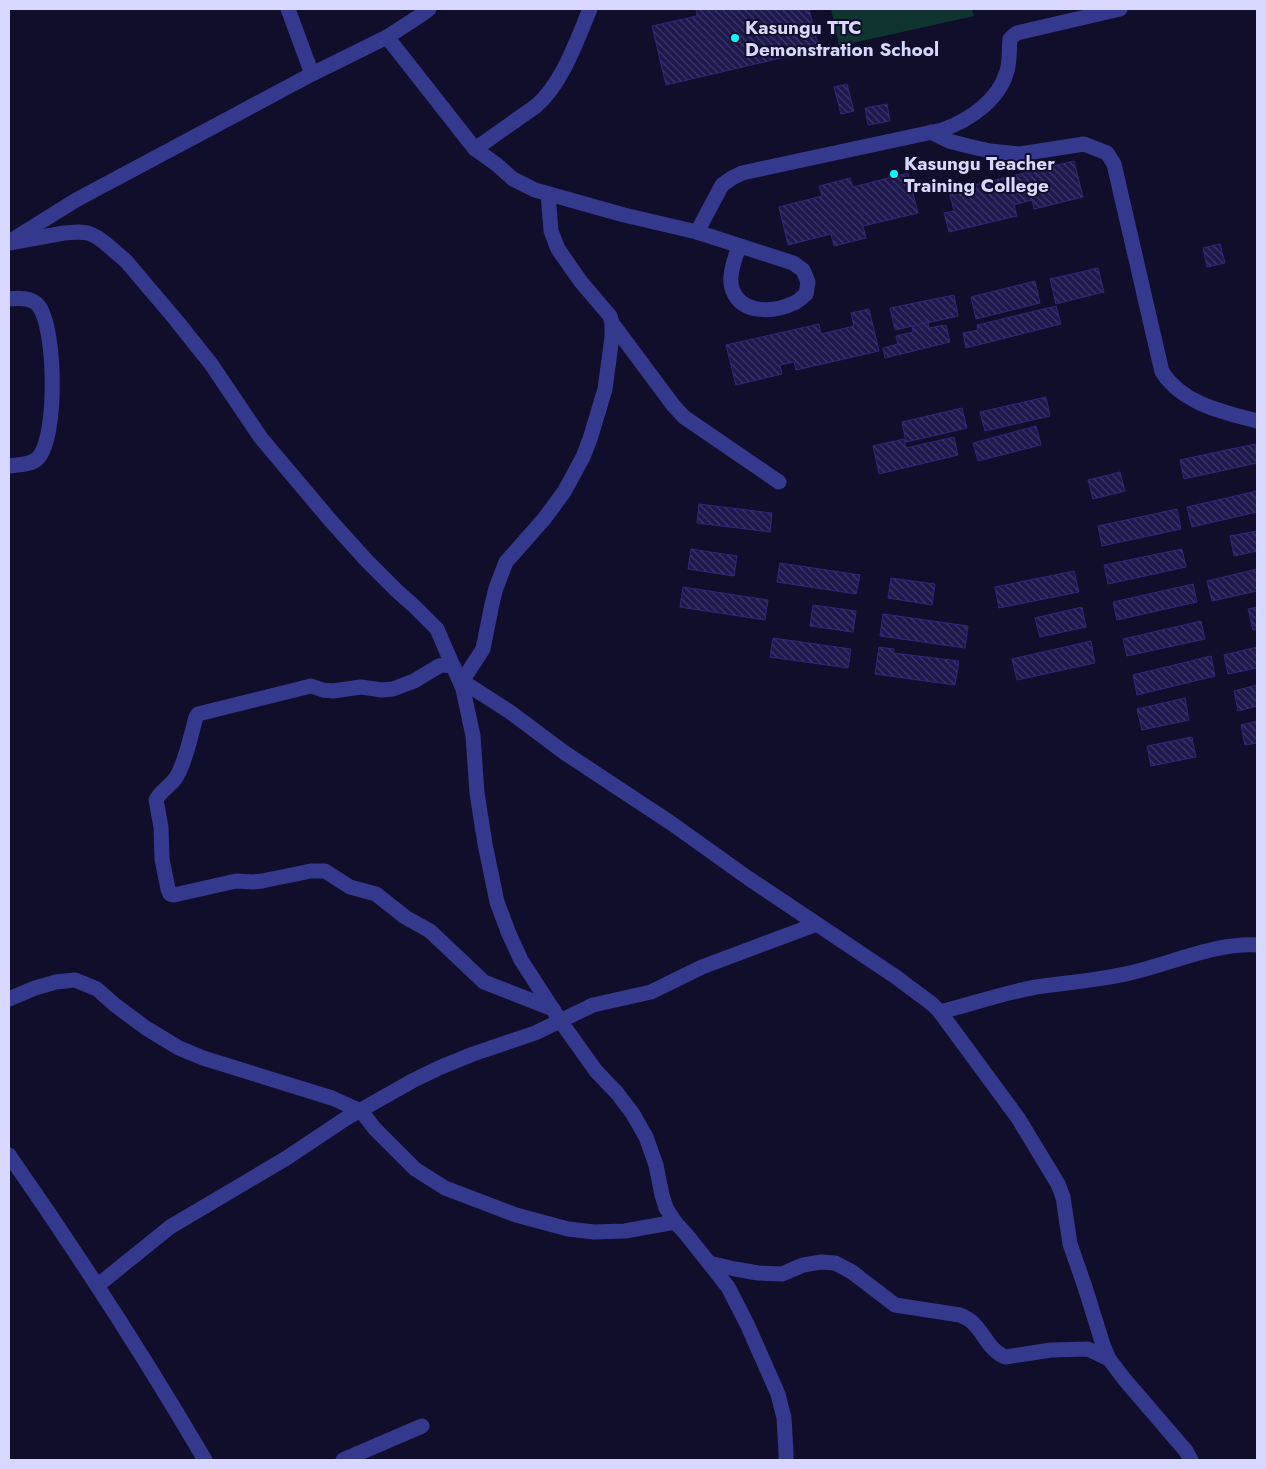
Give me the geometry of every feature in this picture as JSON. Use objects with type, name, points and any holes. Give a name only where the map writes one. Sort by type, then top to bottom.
[{"type":"street","points":[[288,9],[312,74]]},
{"type":"street","points":[[9,242],[76,200],[312,74],[387,37],[428,9]]},
{"type":"street","points":[[475,149],[545,99],[560,76],[590,9]]},
{"type":"street","points":[[697,232],[722,185],[732,178],[742,173],[952,126],[971,116],[990,101],[1002,84],[1008,70],[1010,40],[1012,36],[1017,33],[1120,9]]},
{"type":"street","points":[[387,37],[475,149],[524,186],[624,215],[697,232],[793,263],[803,270],[808,282],[806,294],[796,303],[776,309],[753,309],[741,302],[733,291],[731,279],[739,246]]},
{"type":"street","points":[[931,132],[949,141],[990,151],[1020,154],[1084,144],[1107,153],[1114,164],[1162,372],[1185,395],[1212,408],[1257,421]]},
{"type":"street","points":[[462,682],[484,649],[492,604],[506,562],[544,519],[564,492],[584,457],[605,389],[612,337],[610,316],[568,266],[558,249],[551,231],[548,194]]},
{"type":"street","points":[[9,242],[64,233],[88,233],[97,237],[126,261],[211,364],[261,438],[330,520],[367,561],[437,629],[462,682],[472,736],[482,823],[497,902],[508,934],[521,960],[557,1015],[596,1071],[617,1093],[633,1114],[646,1137],[656,1165],[666,1208],[675,1222],[728,1286],[778,1394],[784,1418],[786,1460]]},
{"type":"street","points":[[9,299],[27,299],[37,303],[43,312],[50,345],[53,390],[49,435],[43,450],[37,459],[9,466]]},
{"type":"street","points":[[612,323],[684,417],[779,482]]},
{"type":"street","points":[[454,667],[449,665],[439,666],[393,689],[382,690],[361,687],[333,691],[311,686],[198,714],[179,772],[173,782],[156,800],[161,827],[162,859],[168,889],[170,894],[174,895],[236,881],[253,882],[311,871],[325,871],[350,887],[376,894],[405,917],[430,931],[484,982],[557,1015]]},
{"type":"street","points":[[462,682],[510,712],[565,753],[896,977],[940,1012],[1018,1118],[1058,1184],[1063,1197],[1070,1244],[1109,1359],[1186,1451],[1191,1460]]},
{"type":"street","points":[[97,1286],[170,1227],[285,1159],[361,1110],[414,1080],[473,1054],[536,1033],[557,1015],[580,1010],[593,1004],[651,992],[702,967],[817,924]]},
{"type":"street","points":[[940,1012],[1036,987],[1097,979],[1137,971],[1224,947],[1244,944],[1257,945]]},
{"type":"street","points":[[9,999],[35,988],[56,982],[75,980],[97,989],[146,1028],[179,1048],[203,1058],[332,1098],[361,1110],[375,1129],[415,1169],[445,1188],[516,1215],[568,1229],[594,1232],[625,1231],[675,1222]]},
{"type":"street","points":[[9,1155],[62,1231],[172,1404],[205,1460]]},
{"type":"street","points":[[709,1263],[750,1272],[782,1274],[803,1265],[821,1262],[835,1264],[852,1272],[895,1305],[960,1315],[969,1319],[993,1349],[1005,1357],[1051,1350],[1088,1349],[1109,1359]]},
{"type":"street","points":[[344,1460],[422,1426]]},
{"type":"green space","points":[[831,9],[972,9],[974,16],[839,46]]},
{"type":"building","name":"Kasungu TTC Demonstration School","points":[[696,9],[809,9],[819,49],[666,85],[652,26],[697,16]]},
{"type":"building","points":[[847,84],[854,111],[841,114],[834,87]]},
{"type":"building","points":[[887,104],[890,121],[868,125],[865,108]]},
{"type":"building","points":[[1074,161],[1083,197],[1034,209],[1032,200],[1014,205],[1017,216],[949,232],[944,213],[954,211],[949,191]]},
{"type":"building","points":[[908,173],[918,213],[863,226],[866,238],[834,246],[831,234],[788,245],[779,207],[822,196],[819,186],[850,178],[853,187]]},
{"type":"building","points":[[1220,244],[1225,263],[1207,267],[1203,248]]},
{"type":"building","points":[[1098,268],[1104,292],[1056,304],[1050,279]]},
{"type":"building","points":[[1035,281],[1040,303],[976,319],[971,297]]},
{"type":"building","points":[[954,295],[958,316],[895,330],[890,308]]},
{"type":"building","points":[[1056,306],[1061,324],[966,348],[963,333],[978,330],[977,325]]},
{"type":"building","points":[[869,309],[879,351],[796,370],[794,362],[780,365],[782,374],[736,385],[726,345],[819,324],[821,334],[854,326],[851,313]]},
{"type":"building","points":[[928,322],[929,328],[946,325],[950,342],[885,358],[883,348],[898,344],[896,336],[913,332],[912,326]]},
{"type":"building","points":[[1046,397],[1050,416],[985,431],[980,412]]},
{"type":"building","points":[[962,408],[967,428],[906,442],[902,422]]},
{"type":"building","points":[[1036,426],[1041,445],[978,461],[973,443]]},
{"type":"building","points":[[954,437],[958,455],[879,474],[873,446],[904,439],[906,448]]},
{"type":"building","points":[[1255,444],[1257,463],[1184,479],[1180,460]]},
{"type":"building","points":[[1120,472],[1125,491],[1093,499],[1088,480]]},
{"type":"building","points":[[1257,491],[1257,512],[1192,527],[1187,507]]},
{"type":"building","points":[[699,504],[772,513],[770,532],[697,523]]},
{"type":"building","points":[[1177,509],[1181,529],[1102,546],[1098,526]]},
{"type":"building","points":[[1257,531],[1257,551],[1234,556],[1230,536]]},
{"type":"building","points":[[691,549],[737,556],[734,576],[688,569]]},
{"type":"building","points":[[1182,549],[1186,567],[1108,584],[1104,565]]},
{"type":"building","points":[[780,563],[860,575],[856,594],[777,582]]},
{"type":"building","points":[[1257,569],[1257,591],[1212,601],[1207,581]]},
{"type":"building","points":[[1074,571],[1079,592],[999,608],[995,587]]},
{"type":"building","points":[[891,578],[935,584],[932,605],[888,598]]},
{"type":"building","points":[[1193,584],[1197,602],[1117,620],[1113,602]]},
{"type":"building","points":[[683,587],[768,600],[765,620],[680,607]]},
{"type":"building","points":[[813,605],[856,611],[853,632],[810,626]]},
{"type":"building","points":[[1082,607],[1086,627],[1040,637],[1035,618]]},
{"type":"building","points":[[1257,607],[1257,629],[1253,630],[1248,609]]},
{"type":"building","points":[[883,614],[968,626],[965,648],[880,636]]},
{"type":"building","points":[[1201,621],[1205,639],[1127,656],[1123,639]]},
{"type":"building","points":[[773,638],[851,649],[848,668],[770,657]]},
{"type":"building","points":[[1091,641],[1095,663],[1017,680],[1012,659]]},
{"type":"building","points":[[879,647],[894,649],[893,653],[959,661],[955,685],[875,674]]},
{"type":"building","points":[[1257,647],[1257,668],[1228,674],[1224,655]]},
{"type":"building","points":[[1211,656],[1215,676],[1137,695],[1133,675]]},
{"type":"building","points":[[1257,685],[1257,706],[1238,711],[1234,691]]},
{"type":"building","points":[[1185,698],[1189,720],[1142,730],[1137,709]]},
{"type":"building","points":[[1257,721],[1257,743],[1245,745],[1241,725]]},
{"type":"building","points":[[1192,737],[1196,757],[1151,766],[1147,746]]},
{"type":"place","name":"Kasungu TTC Demonstration School","points":[[735,38]]},
{"type":"place","name":"Kasungu Teacher Training College","points":[[894,174]]}]
